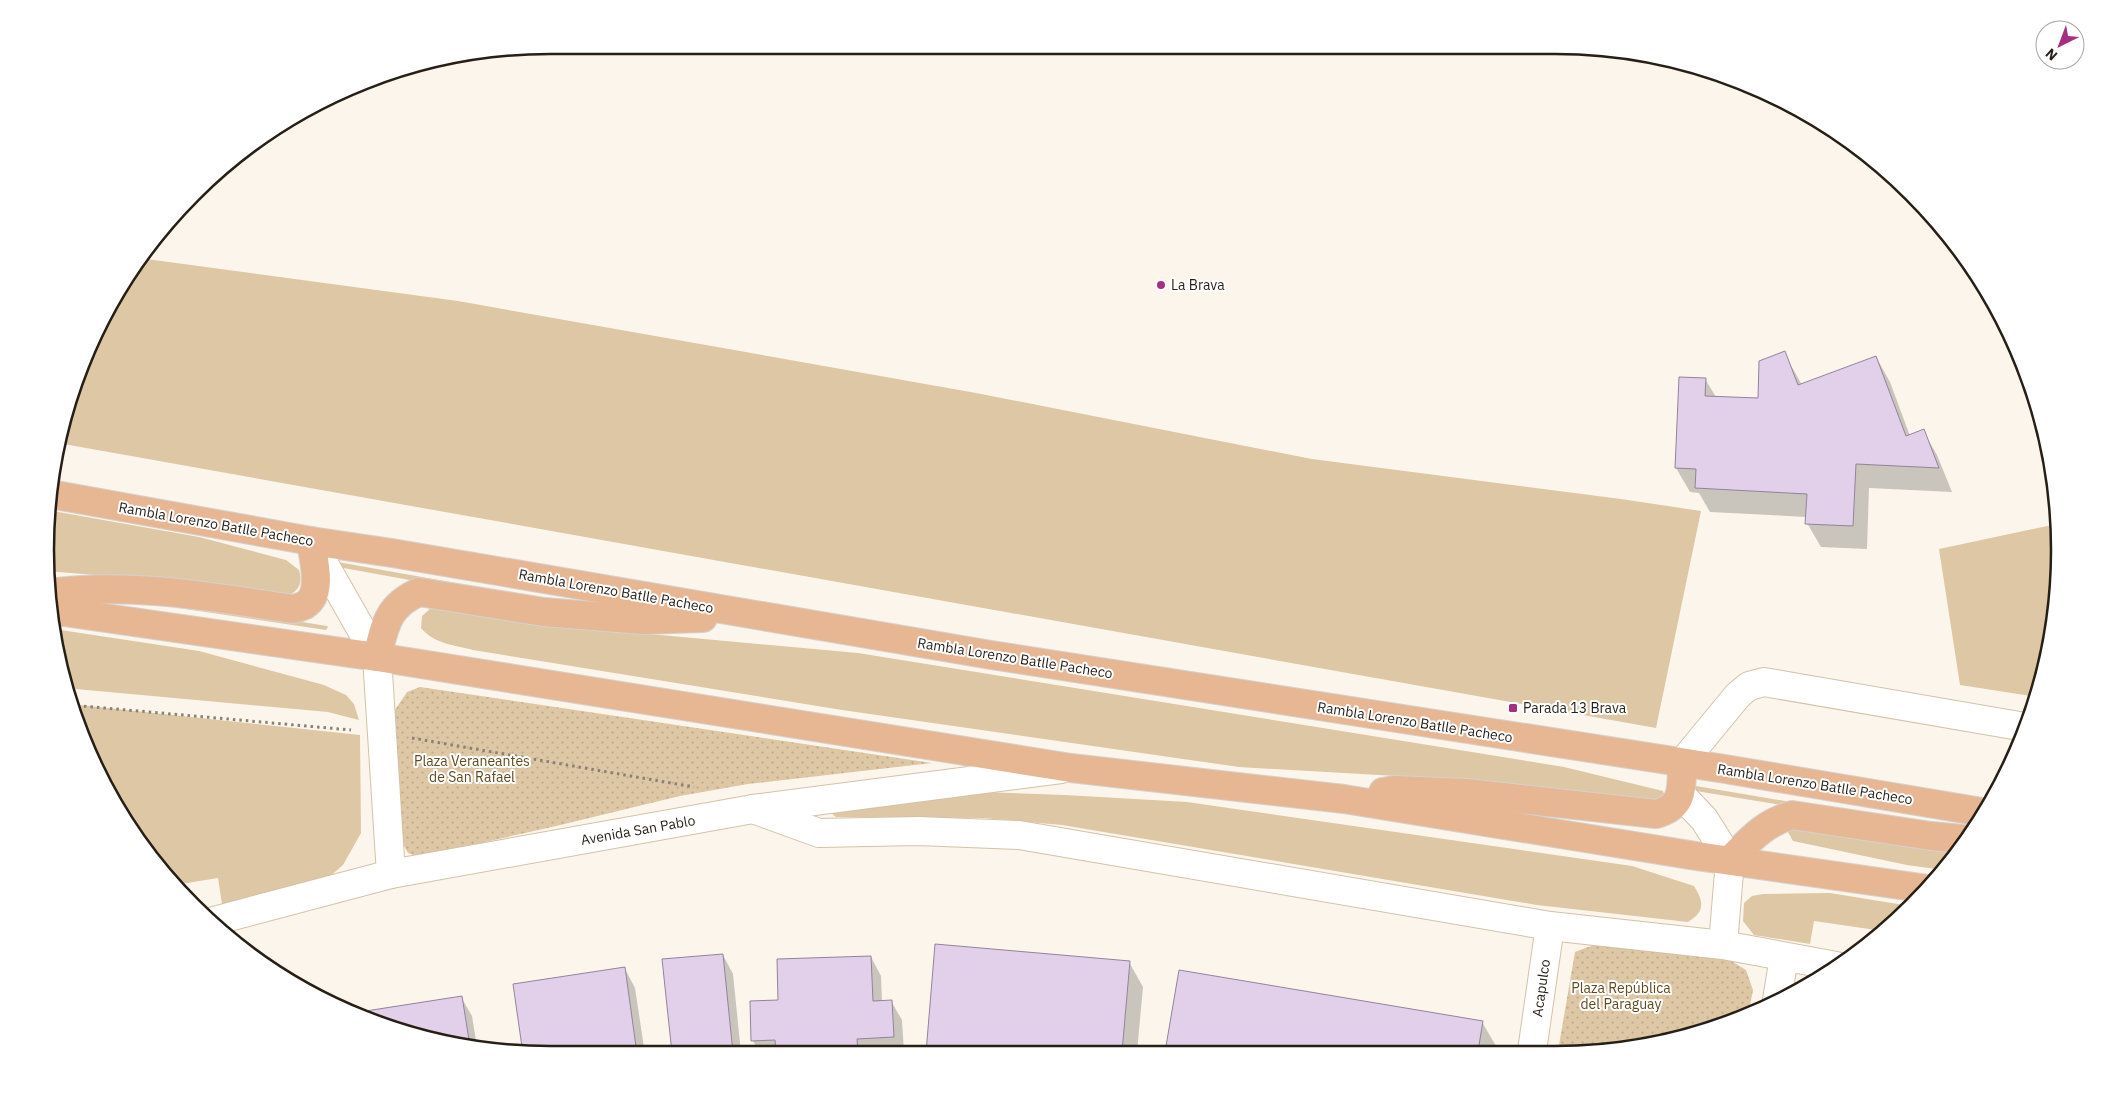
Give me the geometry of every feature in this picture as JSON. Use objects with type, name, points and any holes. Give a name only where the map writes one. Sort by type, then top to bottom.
[{"type":"main road","name":"Rambla Lorenzo Batlle Pacheco","points":[[57,495],[311,541],[392,553],[991,655],[1977,811]]},
{"type":"main road","points":[[56,592],[79,589],[181,592],[293,609],[305,605],[311,598],[316,583],[311,541]]},
{"type":"main road","points":[[377,657],[386,621],[405,598],[419,592],[544,612],[643,620],[759,615]]},
{"type":"main road","points":[[58,611],[377,657],[1071,768],[1344,798],[1696,856],[1918,888]]},
{"type":"main road","points":[[1344,798],[1394,790],[1466,793],[1656,814],[1671,808],[1681,795],[1682,764]]},
{"type":"main road","points":[[1730,860],[1761,830],[1774,821],[1792,815],[1959,839]]},
{"type":"street","points":[[311,541],[377,657],[391,874]]},
{"type":"street","points":[[1682,764],[1738,695],[1749,686],[1764,682],[2019,726]]},
{"type":"street","name":"Avenida San Pablo","points":[[219,920],[391,874],[753,809],[1071,768]]},
{"type":"street","points":[[1681,795],[1704,819],[1730,860],[1723,945]]},
{"type":"street","points":[[753,809],[819,833],[918,831],[1019,834],[1550,926],[1723,945],[1828,965]]},
{"type":"street","name":"Acapulco","points":[[1533,1046],[1550,926]]},
{"type":"street","points":[[1778,993],[1784,958]]},
{"type":"green space","points":[[148,259],[458,301],[976,393],[1312,459],[1701,511],[1656,728],[65,444],[80,390],[92,360],[120,302]]},
{"type":"green space","points":[[56,512],[199,537],[286,560],[299,570],[300,579],[297,589],[287,596],[183,582],[55,572]]},
{"type":"green space","points":[[2050,525],[2050,582],[2047,615],[2042,647],[2029,696],[1960,685],[1939,549]]},
{"type":"green space","points":[[332,561],[540,598],[534,603],[333,566]]},
{"type":"green space","points":[[179,602],[328,627],[326,630],[179,608],[177,605]]},
{"type":"green space","points":[[433,606],[617,631],[858,653],[1564,767],[1663,791],[1665,796],[1663,800],[1635,801],[1572,791],[1466,780],[1239,767],[842,710],[452,645],[438,641],[421,628],[422,616]]},
{"type":"green space","points":[[60,630],[199,651],[324,685],[346,695],[354,704],[359,720],[328,712],[74,689]]},
{"type":"green space","name":"Plaza Veraneantes de San Rafael","points":[[420,687],[932,763],[748,784],[680,796],[418,857],[408,853],[403,844],[396,753],[395,710],[407,692]]},
{"type":"green space","points":[[79,705],[360,735],[361,833],[343,865],[328,878],[314,886],[222,904],[218,878],[183,884],[156,852],[120,798],[92,740]]},
{"type":"green space","points":[[1696,786],[1897,820],[1893,823],[1696,791]]},
{"type":"green space","points":[[982,792],[1187,802],[1632,866],[1694,886],[1700,897],[1701,906],[1698,914],[1688,922],[1537,905],[1062,825],[983,818],[836,817],[832,814],[831,809]]},
{"type":"green space","points":[[1794,828],[1952,848],[1935,869],[1907,865],[1793,841],[1788,832]]},
{"type":"green space","points":[[1830,893],[1902,905],[1874,930],[1814,921],[1810,944],[1754,935],[1743,921],[1744,903],[1752,896],[1763,894]]},
{"type":"green space","name":"Plaza República del Paraguay","points":[[1607,940],[1728,959],[1746,970],[1753,990],[1750,1006],[1715,1020],[1652,1037],[1620,1042],[1559,1046],[1575,952]]},
{"type":"building","points":[[1785,351],[1798,385],[1876,356],[1906,436],[1924,429],[1939,468],[1856,464],[1853,526],[1805,524],[1807,494],[1695,488],[1696,469],[1675,468],[1679,377],[1706,378],[1705,396],[1758,398],[1759,361]]},
{"type":"building","points":[[935,944],[1130,961],[1123,1046],[927,1046]]},
{"type":"building","points":[[723,954],[732,1046],[671,1046],[662,959]]},
{"type":"building","points":[[871,956],[873,1001],[892,1000],[894,1037],[857,1039],[858,1046],[775,1046],[775,1040],[751,1041],[750,1001],[778,1000],[777,959]]},
{"type":"building","points":[[625,967],[636,1046],[522,1045],[513,984]]},
{"type":"building","points":[[1179,970],[1483,1021],[1479,1046],[1166,1046]]},
{"type":"building","points":[[462,996],[469,1039],[390,1020],[367,1011]]},
{"type":"place","name":"La Brava","points":[[1161,285]]},
{"type":"place","name":"Parada 13 Brava","points":[[1513,708]]}]
